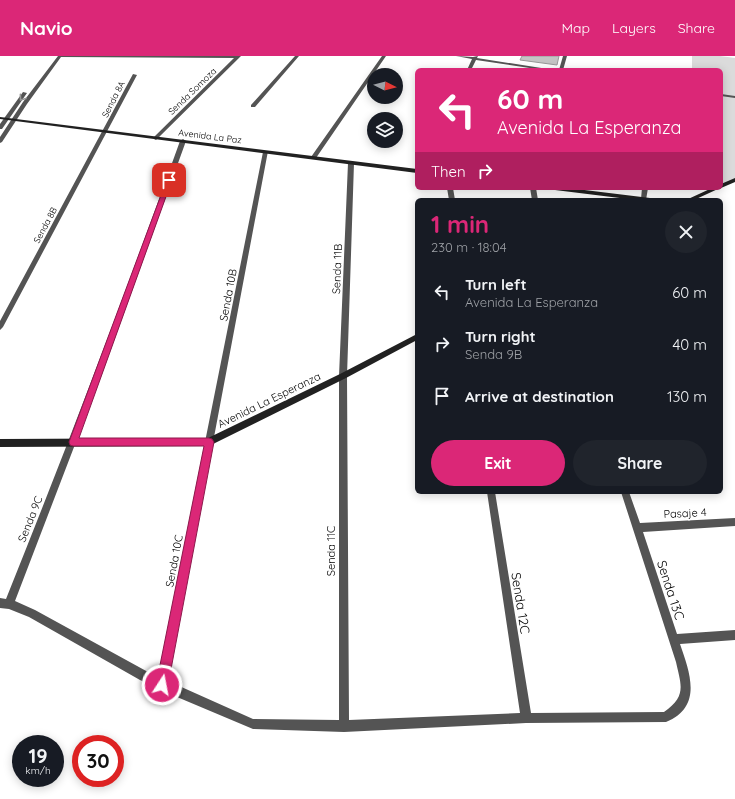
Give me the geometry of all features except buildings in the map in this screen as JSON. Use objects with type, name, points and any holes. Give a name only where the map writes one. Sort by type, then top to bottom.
[{"type":"street","points":[[0,128],[54,56]]},
{"type":"street","points":[[0,141],[25,103],[60,56],[239,56]]},
{"type":"street","name":"Senda Somoza","points":[[156,138],[239,56]]},
{"type":"street","points":[[253,106],[297,56]]},
{"type":"street","points":[[314,158],[384,56]]},
{"type":"street","points":[[458,56],[475,57],[540,68]]},
{"type":"street","points":[[562,68],[565,56]]},
{"type":"street","points":[[470,68],[475,57]]},
{"type":"street","name":"Senda 8A","points":[[106,131],[135,75]]},
{"type":"street","points":[[723,95],[735,97]]},
{"type":"street","name":"Avenida La Paz","points":[[0,118],[415,171]]},
{"type":"street","name":"Senda 8B","points":[[0,327],[106,131]]},
{"type":"street","name":"Senda 9C","points":[[5,604],[73,442],[183,142]]},
{"type":"street","name":"Senda 10B","points":[[209,442],[266,152]]},
{"type":"street","name":"Senda 11B","points":[[342,376],[351,163]]},
{"type":"street","points":[[723,185],[735,180]]},
{"type":"street","points":[[570,190],[632,198]]},
{"type":"street","points":[[694,198],[712,190]]},
{"type":"street","name":"Avenida La Esperanza","points":[[0,442],[209,442],[415,338]]},
{"type":"street","name":"Senda 11C","points":[[342,376],[344,726]]},
{"type":"street","name":"Senda 10C","points":[[162,685],[209,442]]},
{"type":"street","name":"Senda 12C","points":[[491,494],[526,718]]},
{"type":"street","name":"Senda 13C","points":[[526,718],[666,717],[679,709],[686,697],[685,680],[673,639],[626,494]]},
{"type":"street","name":"Pasaje 4","points":[[637,528],[735,522]]},
{"type":"street","points":[[5,604],[32,613],[162,685],[253,724],[344,726],[526,718]]},
{"type":"street","points":[[673,639],[735,635]]},
{"type":"shaded area","points":[[692,56],[720,56],[735,58],[735,180],[723,185],[723,68],[692,68]]},
{"type":"route","points":[[162,685],[209,442],[73,442],[169,180]]}]
